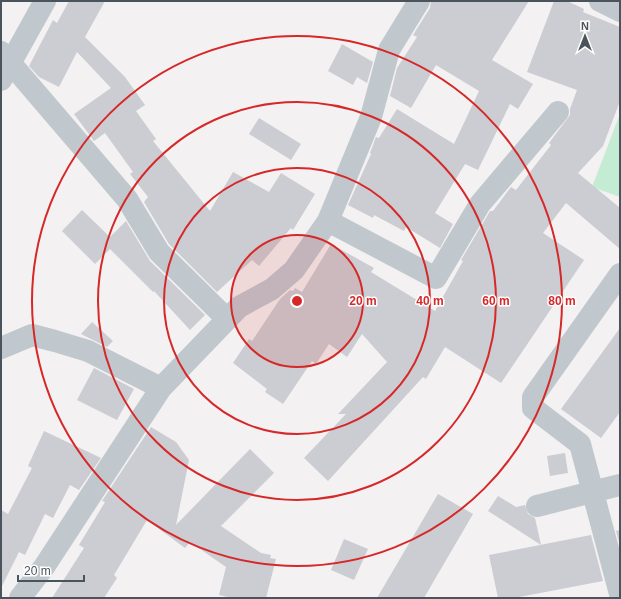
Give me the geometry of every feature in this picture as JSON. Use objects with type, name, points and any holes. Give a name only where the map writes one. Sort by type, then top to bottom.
[{"type":"street","points":[[45,1],[4,65],[127,199],[159,252],[227,319]]},
{"type":"street","points":[[20,598],[44,567],[161,388],[240,307],[272,289],[294,270],[328,221],[371,117],[390,50],[419,1]]},
{"type":"street","points":[[600,1],[620,12]]},
{"type":"street","points":[[328,221],[436,278],[480,204],[558,112]]},
{"type":"street","points":[[620,274],[533,397],[533,408],[580,444],[620,594]]},
{"type":"street","points":[[1,348],[32,335],[88,351],[161,388]]},
{"type":"street","points":[[537,506],[620,485]]},
{"type":"green space","points":[[620,114],[620,197],[592,187]]},
{"type":"building","points":[[69,1],[105,1],[85,37],[125,77],[145,105],[136,111],[156,139],[153,141],[210,211],[233,172],[269,192],[281,173],[315,194],[293,230],[291,228],[259,266],[252,260],[217,292],[169,244],[144,202],[148,197],[130,174],[133,172],[105,133],[94,141],[74,114],[111,88],[77,52],[59,87],[39,77],[29,66],[53,20],[57,23]]},
{"type":"building","points":[[431,1],[529,1],[492,60],[533,84],[518,109],[510,104],[478,170],[465,164],[435,213],[453,224],[440,248],[406,227],[404,231],[374,215],[373,218],[348,205],[371,154],[370,153],[376,137],[379,138],[397,109],[454,144],[479,91],[436,65],[411,108],[390,96],[397,68],[417,37],[413,35],[430,8]]},
{"type":"building","points":[[554,1],[567,1],[584,9],[583,12],[620,27],[620,101],[603,146],[578,173],[620,208],[620,249],[566,203],[543,233],[584,260],[501,383],[445,347],[426,379],[423,377],[328,481],[304,458],[346,414],[338,414],[387,362],[362,334],[347,357],[329,344],[316,364],[312,361],[283,404],[265,392],[267,389],[233,363],[249,339],[252,341],[280,299],[290,290],[293,291],[295,288],[302,292],[331,244],[374,268],[371,272],[435,311],[463,261],[461,260],[490,211],[493,211],[511,187],[516,190],[551,145],[549,143],[570,115],[570,109],[577,90],[527,72]]},
{"type":"building","points":[[342,44],[373,62],[367,83],[357,77],[353,85],[328,71]]},
{"type":"building","points":[[259,118],[301,144],[291,160],[249,134]]},
{"type":"building","points":[[82,210],[110,237],[126,221],[150,261],[205,315],[190,330],[154,291],[153,292],[110,249],[95,264],[62,231]]},
{"type":"building","points":[[92,322],[113,341],[107,347],[81,334]]},
{"type":"building","points":[[620,328],[620,412],[601,438],[561,409]]},
{"type":"building","points":[[94,368],[134,389],[117,420],[77,400]]},
{"type":"building","points":[[151,427],[176,442],[189,460],[176,525],[250,449],[274,473],[221,526],[261,553],[271,555],[270,558],[276,559],[266,598],[232,598],[219,595],[226,567],[190,542],[185,548],[147,520],[114,575],[117,578],[104,598],[52,598],[84,548],[79,545],[105,502],[102,501]]},
{"type":"building","points":[[44,431],[101,458],[79,490],[70,485],[53,518],[45,514],[25,555],[19,552],[1,588],[1,510],[8,514],[32,468],[28,466]]},
{"type":"building","points":[[565,453],[568,473],[550,476],[547,456]]},
{"type":"building","points":[[438,494],[473,514],[424,598],[377,598]]},
{"type":"building","points":[[498,496],[516,507],[525,505],[528,514],[535,518],[541,545],[488,511]]},
{"type":"building","points":[[620,530],[620,545],[616,531]]},
{"type":"building","points":[[591,535],[603,581],[514,598],[498,598],[489,555]]},
{"type":"building","points":[[344,539],[368,549],[354,580],[331,570]]}]
